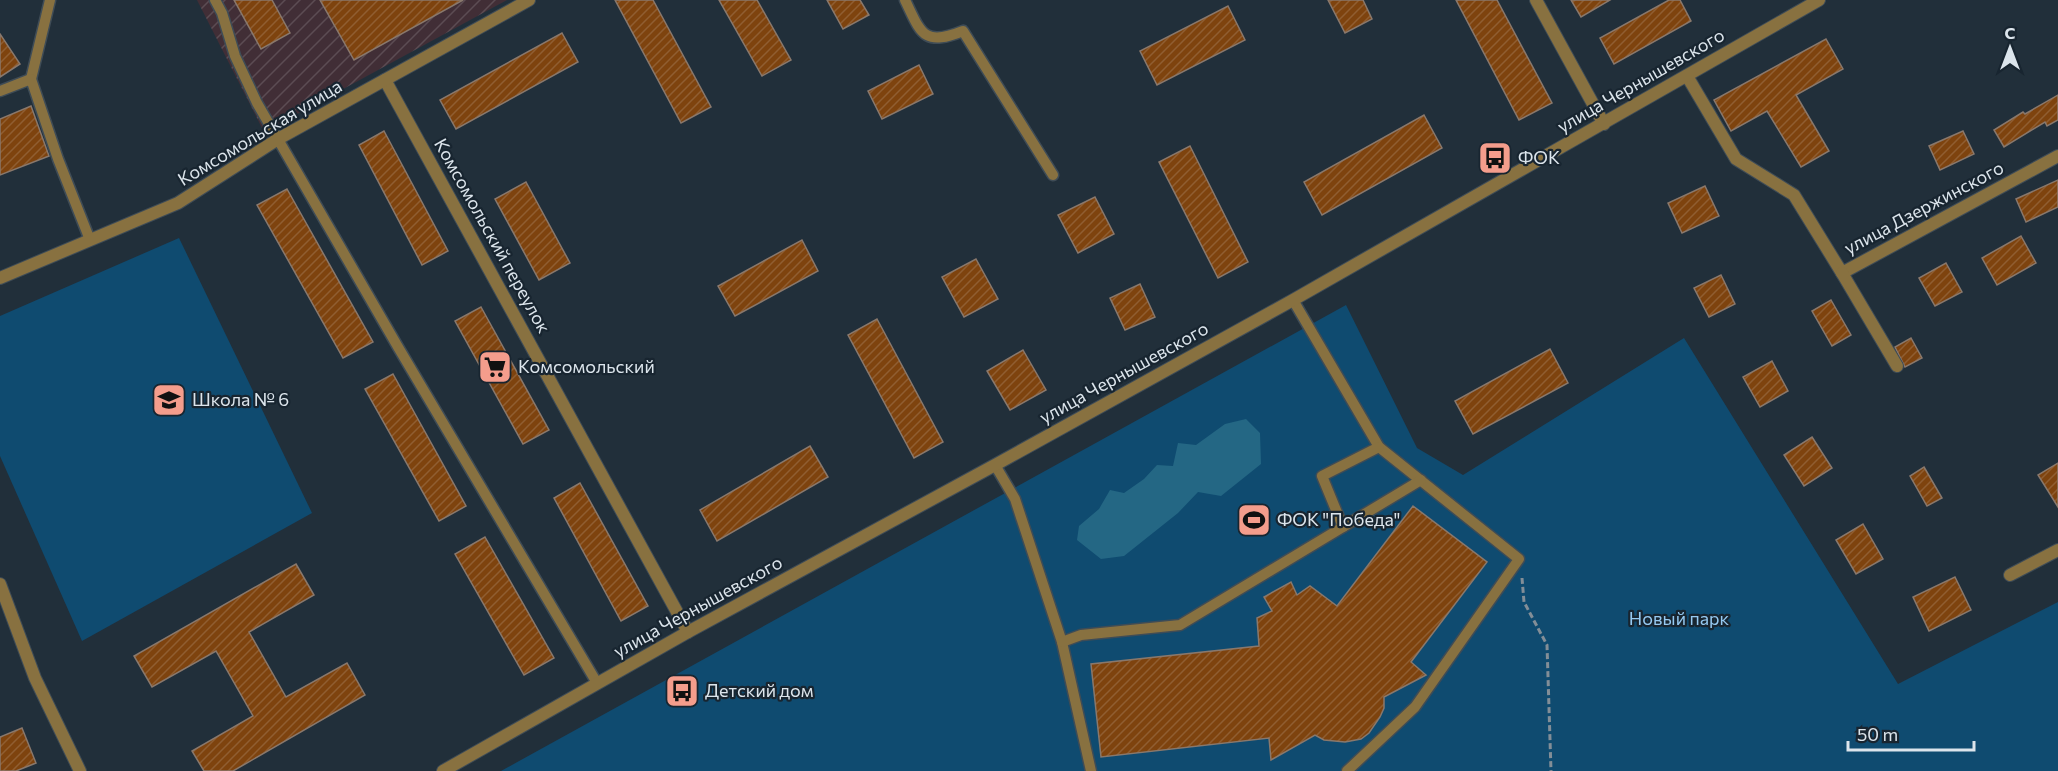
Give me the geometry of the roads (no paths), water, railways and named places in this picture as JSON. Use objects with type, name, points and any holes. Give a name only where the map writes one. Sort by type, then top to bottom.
[{"type":"street","name":"Комсомольская улица","points":[[0,278],[178,203],[278,139],[529,0]]},
{"type":"street","points":[[1536,0],[1604,124]]},
{"type":"street","name":"улица Чернышевского","points":[[443,771],[688,632],[1293,300],[1819,0]]},
{"type":"street","name":"улица Дзержинского","points":[[1687,76],[1736,159],[1794,195],[1842,273],[2058,156]]},
{"type":"street","name":"Комсомольский переулок","points":[[386,80],[688,632]]},
{"type":"street","points":[[1842,273],[1897,366]]},
{"type":"street","points":[[2010,575],[2058,550]]},
{"type":"street","points":[[0,584],[35,678],[78,770]]},
{"type":"lane","points":[[50,0],[31,79],[58,159],[90,240]]},
{"type":"lane","points":[[215,0],[222,13],[235,56],[257,103],[597,683]]},
{"type":"lane","points":[[905,0],[920,30],[930,38],[945,38],[963,31],[1053,175]]},
{"type":"lane","points":[[0,91],[31,79]]},
{"type":"lane","points":[[1293,300],[1379,447],[1519,559],[1415,707],[1347,771]]},
{"type":"lane","points":[[1343,527],[1322,476],[1379,447]]},
{"type":"lane","points":[[995,465],[1015,499],[1062,642],[1091,771]]},
{"type":"lane","points":[[1062,642],[1081,635],[1180,625],[1421,480]]},
{"type":"place","name":"ФОК","points":[[1495,158]]},
{"type":"place","name":"Комсомольский","points":[[495,367]]},
{"type":"place","name":"Школа № 6","points":[[169,400]]},
{"type":"place","name":"ФОК \"Победа\"","points":[[1254,520]]},
{"type":"place","name":"Детский дом","points":[[682,691]]},
{"type":"park label","name":"Новый парк","points":[[1679,619]]}]
